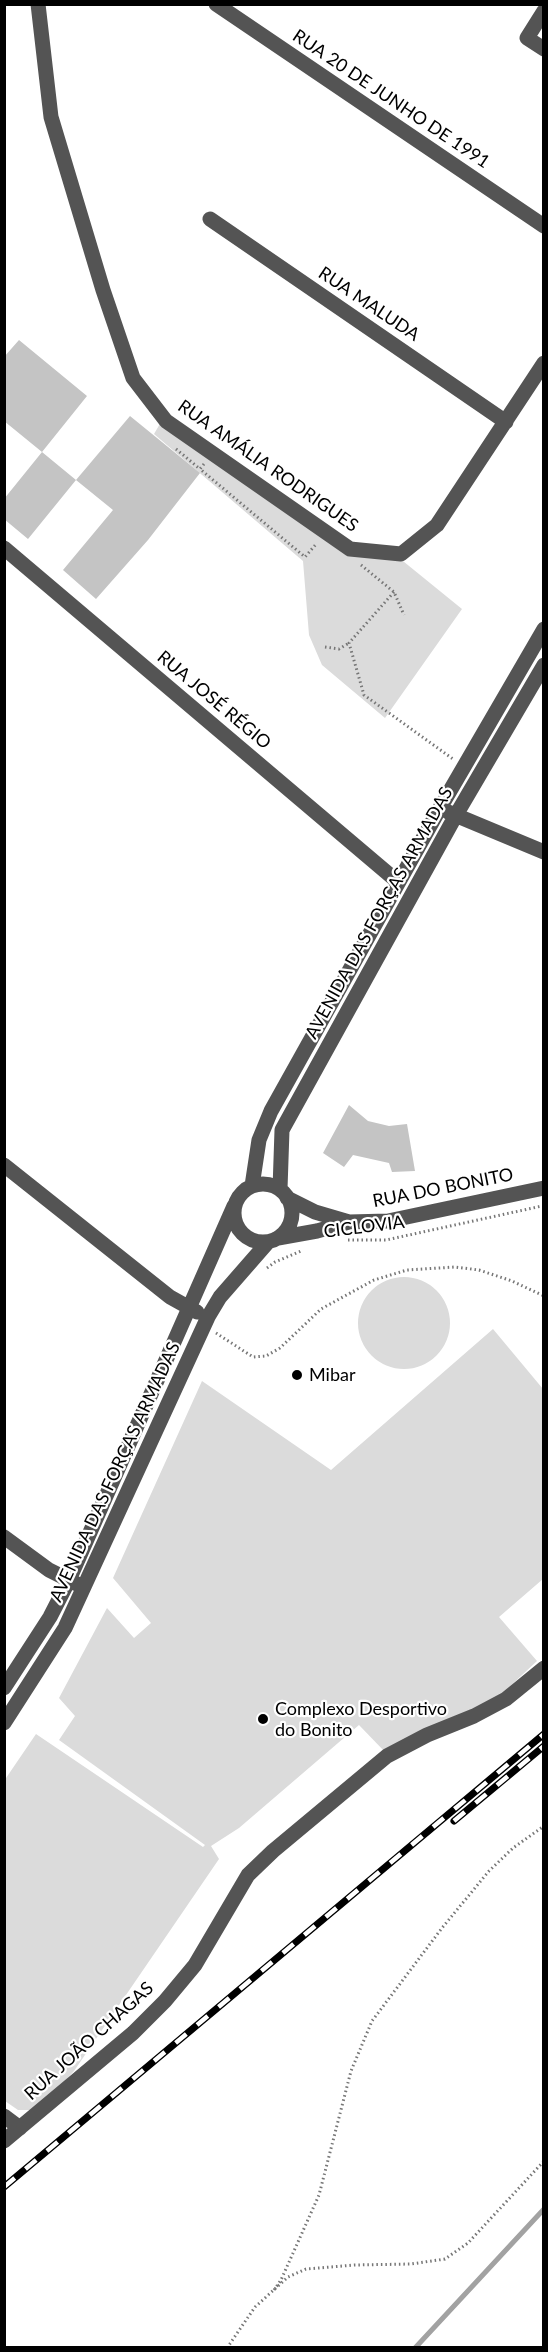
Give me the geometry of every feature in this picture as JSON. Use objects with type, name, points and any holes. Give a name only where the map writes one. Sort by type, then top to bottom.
[{"type":"street","name":"RUA AMÁLIA RODRIGUES","points":[[39,4],[51,117],[103,290],[133,378],[166,421],[350,549],[401,554],[437,525],[543,363]]},
{"type":"street","name":"RUA 20 DE JUNHO DE 1991","points":[[216,4],[543,226]]},
{"type":"street","points":[[543,11],[527,38],[543,49]]},
{"type":"street","name":"RUA MALUDA","points":[[210,219],[506,422]]},
{"type":"street","name":"RUA JOSÉ RÉGIO","points":[[4,548],[398,882]]},
{"type":"street","name":"AVENIDA DAS FORÇAS ARMADAS","points":[[252,1186],[259,1140],[290,1075],[543,629]]},
{"type":"street","name":"AVENIDA DAS FORÇAS ARMADAS","points":[[284,1193],[282,1130],[456,815],[543,665]]},
{"type":"street","points":[[440,808],[543,852]]},
{"type":"street","points":[[4,1165],[170,1297],[208,1317]]},
{"type":"street","points":[[261,1184],[284,1193],[292,1215],[290,1224],[273,1240],[249,1239],[241,1233],[234,1216],[234,1206],[238,1197],[252,1186],[261,1184]]},
{"type":"street","name":"RUA DO BONITO","points":[[273,1240],[349,1222],[388,1221],[543,1188]]},
{"type":"street","name":"RUA DO BONITO","points":[[284,1193],[315,1212],[349,1222]]},
{"type":"street","name":"AVENIDA DAS FORÇAS ARMADAS","points":[[4,1688],[50,1617],[69,1580],[234,1206]]},
{"type":"street","name":"AVENIDA DAS FORÇAS ARMADAS","points":[[4,1723],[65,1628],[208,1317],[220,1297],[273,1240]]},
{"type":"street","points":[[4,1537],[49,1570],[84,1587]]},
{"type":"street","name":"RUA JOÃO CHAGAS","points":[[4,2141],[133,2033],[165,2001],[195,1965],[248,1875],[273,1851],[387,1756],[506,1699],[543,1668]]},
{"type":"street","points":[[4,2116],[20,2128]]},
{"type":"path","points":[[214,454],[200,469],[305,557],[326,532]]},
{"type":"path","points":[[350,549],[357,562],[394,592],[404,615]]},
{"type":"path","points":[[325,647],[339,649],[349,643],[394,592]]},
{"type":"path","points":[[349,643],[364,695],[464,767]]},
{"type":"path","name":"CICLOVIA","points":[[341,1239],[386,1240],[543,1206]]},
{"type":"path","name":"CICLOVIA","points":[[266,1269],[275,1262],[305,1249]]},
{"type":"path","points":[[210,1341],[215,1332],[253,1357],[267,1356],[280,1348],[321,1309],[374,1280],[407,1270],[455,1267],[479,1270],[512,1281],[543,1296]]},
{"type":"path","points":[[274,2290],[319,2195],[351,2071],[372,2021],[442,1928],[489,1871],[513,1848],[543,1826]]},
{"type":"path","points":[[227,2348],[255,2307],[288,2277],[306,2270],[354,2265],[411,2264],[444,2259],[468,2243],[543,2161]]},
{"type":"shaded area","points":[[161,422],[342,550],[398,557],[462,609],[385,718],[322,665],[309,635],[303,561],[154,434]]},
{"type":"shaded area","points":[[404,1277],[421,1281],[436,1291],[446,1306],[450,1323],[446,1340],[436,1355],[421,1365],[404,1369],[387,1365],[372,1355],[362,1340],[358,1323],[362,1306],[372,1291],[387,1281]]},
{"type":"shaded area","name":"Complexo Desportivo do Bonito","points":[[493,1329],[543,1389],[543,1579],[499,1617],[537,1661],[491,1704],[385,1752],[359,1725],[239,1828],[211,1846],[219,1859],[74,2071],[52,2095],[30,2110],[18,2110],[5,2101],[4,1781],[36,1734],[203,1847],[205,1845],[59,1740],[75,1716],[59,1698],[107,1608],[134,1638],[151,1623],[113,1578],[202,1381],[331,1470]]},
{"type":"building","points":[[19,340],[87,396],[42,452],[4,421],[4,357]]},
{"type":"building","points":[[130,416],[200,473],[148,540],[96,599],[63,570],[113,510],[76,480]]},
{"type":"building","points":[[42,452],[76,480],[28,539],[4,519],[4,499]]},
{"type":"building","points":[[349,1105],[368,1121],[389,1126],[407,1124],[415,1171],[392,1172],[389,1163],[353,1155],[344,1167],[323,1153]]},
{"type":"waterway","points":[[415,2348],[544,2209]]},
{"type":"railway","points":[[4,2187],[544,1734]]},
{"type":"railway","points":[[454,1821],[544,1746]]},
{"type":"place","name":"Mibar","points":[[297,1375]]},
{"type":"place","name":"Complexo Desportivo do Bonito","points":[[263,1719]]}]
